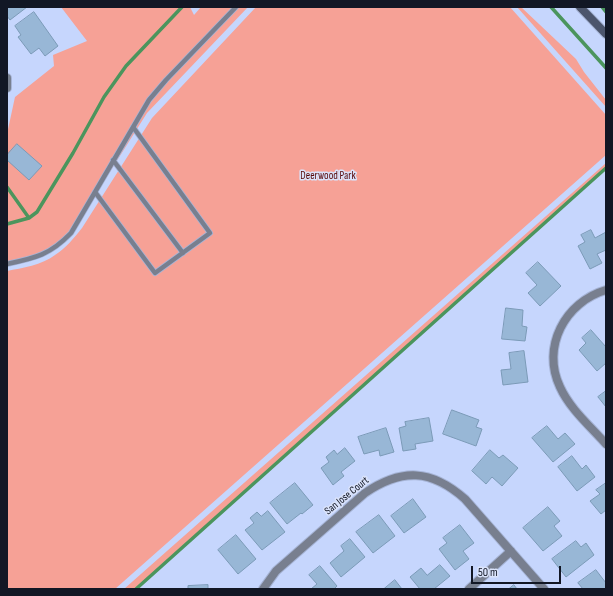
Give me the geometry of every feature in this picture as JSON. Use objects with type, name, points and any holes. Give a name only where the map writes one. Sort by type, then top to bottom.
[{"type":"main road","points":[[580,7],[606,34]]},
{"type":"street","points":[[7,78],[7,88]]},
{"type":"street","points":[[606,290],[585,299],[567,316],[555,342],[554,361],[557,380],[563,393],[571,405],[606,444]]},
{"type":"street","name":"San Jose Court","points":[[263,589],[276,571],[365,493],[383,482],[403,475],[428,477],[441,481],[454,489],[465,499],[544,589]]},
{"type":"street","points":[[469,589],[511,551]]},
{"type":"lane","points":[[7,264],[30,260],[43,255],[62,243],[71,233],[149,100],[166,80],[236,7]]},
{"type":"lane","points":[[95,192],[155,273],[210,233],[133,127]]},
{"type":"lane","points":[[113,160],[183,253]]},
{"type":"green space","points":[[61,7],[190,7],[194,15],[201,7],[248,7],[147,113],[77,224],[52,251],[7,265],[7,134],[15,97],[54,66],[53,55],[87,41]]},
{"type":"green space","name":"Deerwood Park","points":[[256,7],[510,7],[606,115],[606,155],[115,589],[7,589],[7,271],[32,266],[44,261],[70,243],[82,228],[152,118]]},
{"type":"green space","points":[[517,7],[521,7],[576,59],[584,72],[606,100],[606,107]]},
{"type":"green space","points":[[606,163],[606,167],[135,589],[124,589]]},
{"type":"building","points":[[7,7],[27,7],[10,20],[7,16]]},
{"type":"building","points":[[34,12],[58,46],[45,56],[39,48],[31,54],[18,37],[21,35],[15,26]]},
{"type":"building","points":[[17,144],[42,166],[29,180],[7,160],[7,155]]},
{"type":"building","points":[[591,230],[595,238],[606,232],[606,250],[597,254],[602,263],[590,269],[578,246],[585,242],[581,235]]},
{"type":"building","points":[[538,262],[561,286],[540,306],[528,293],[537,285],[526,273]]},
{"type":"building","points":[[506,308],[523,310],[522,326],[527,327],[525,341],[502,339]]},
{"type":"building","points":[[591,330],[606,347],[606,363],[597,371],[579,350],[586,343],[582,338]]},
{"type":"building","points":[[524,351],[528,382],[503,385],[501,370],[511,369],[509,353]]},
{"type":"building","points":[[606,391],[606,407],[598,397]]},
{"type":"building","points":[[452,410],[479,420],[476,427],[482,429],[476,446],[443,434]]},
{"type":"building","points":[[429,418],[433,441],[415,444],[416,449],[403,451],[399,428],[406,426],[405,422]]},
{"type":"building","points":[[547,426],[558,439],[565,433],[575,444],[553,462],[532,438]]},
{"type":"building","points":[[386,428],[394,452],[380,456],[379,450],[364,454],[358,437]]},
{"type":"building","points":[[345,448],[355,461],[341,472],[344,476],[333,485],[321,468],[329,462],[326,457],[334,450],[337,454]]},
{"type":"building","points":[[490,450],[499,458],[503,455],[518,468],[502,486],[492,477],[486,484],[472,471]]},
{"type":"building","points":[[572,456],[582,469],[586,465],[595,477],[577,491],[558,467]]},
{"type":"building","points":[[295,483],[313,505],[287,524],[270,503]]},
{"type":"building","points":[[606,483],[606,510],[601,514],[590,501],[600,494],[596,490]]},
{"type":"building","points":[[413,499],[426,517],[404,533],[391,516]]},
{"type":"building","points":[[548,507],[560,521],[554,526],[562,536],[543,551],[523,528]]},
{"type":"building","points":[[268,511],[285,532],[262,550],[245,530],[254,523],[250,518],[257,512],[261,516]]},
{"type":"building","points":[[379,515],[395,536],[373,553],[356,532]]},
{"type":"building","points":[[460,525],[474,543],[463,551],[469,559],[455,570],[439,549],[447,543],[443,538]]},
{"type":"building","points":[[236,535],[256,559],[238,574],[218,550]]},
{"type":"building","points":[[350,539],[365,557],[341,577],[330,563],[344,551],[341,546]]},
{"type":"building","points":[[576,541],[581,547],[586,543],[594,555],[566,577],[552,559]]},
{"type":"building","points":[[440,565],[450,576],[434,589],[420,589],[410,577],[421,568],[427,575]]},
{"type":"building","points":[[320,566],[337,586],[334,589],[311,589],[317,584],[309,575]]},
{"type":"building","points":[[596,570],[606,583],[606,589],[583,589],[578,583]]},
{"type":"building","points":[[395,580],[402,589],[384,589]]},
{"type":"building","points":[[208,585],[208,589],[188,589],[188,586]]},
{"type":"building","points":[[514,585],[517,589],[509,589]]},
{"type":"waterway","points":[[7,224],[29,218],[37,212],[73,153],[104,97],[126,66],[182,7]]},
{"type":"waterway","points":[[551,7],[606,68]]},
{"type":"waterway","points":[[602,7],[606,12]]},
{"type":"waterway","points":[[136,589],[606,168]]},
{"type":"waterway","points":[[7,187],[29,218]]}]
